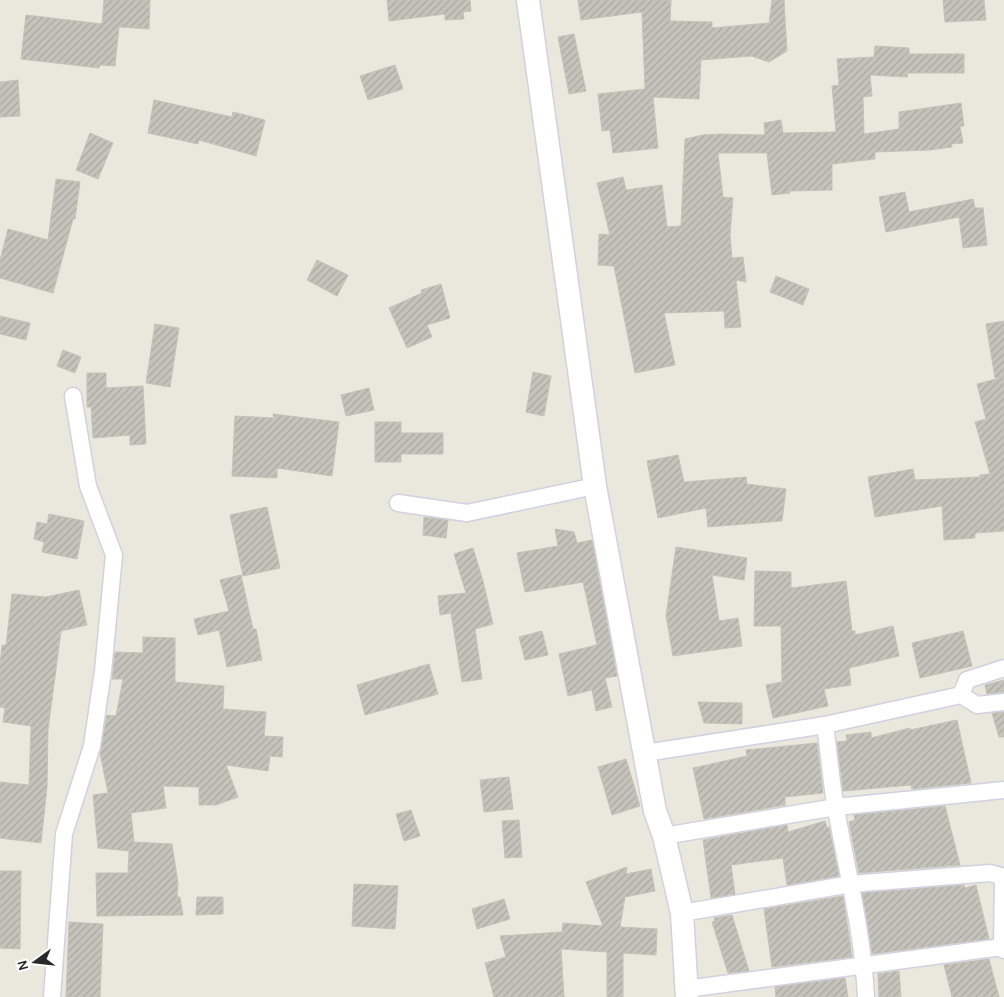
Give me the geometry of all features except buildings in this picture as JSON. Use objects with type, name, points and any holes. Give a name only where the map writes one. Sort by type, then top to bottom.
[{"type":"street","points":[[528,0],[596,486],[655,810],[664,836],[682,913],[686,993],[864,965],[1003,948],[1003,877],[990,873],[851,884],[682,913]]},
{"type":"street","points":[[52,997],[64,834],[92,746],[103,671],[114,555],[88,486],[72,396]]},
{"type":"street","points":[[398,503],[467,513],[596,486]]},
{"type":"street","points":[[961,695],[968,680],[1004,668]]},
{"type":"street","points":[[645,753],[825,725],[961,695],[977,706],[1004,702]]},
{"type":"street","points":[[825,725],[836,807],[864,965],[866,997]]},
{"type":"street","points":[[664,836],[836,807],[1004,790]]}]
